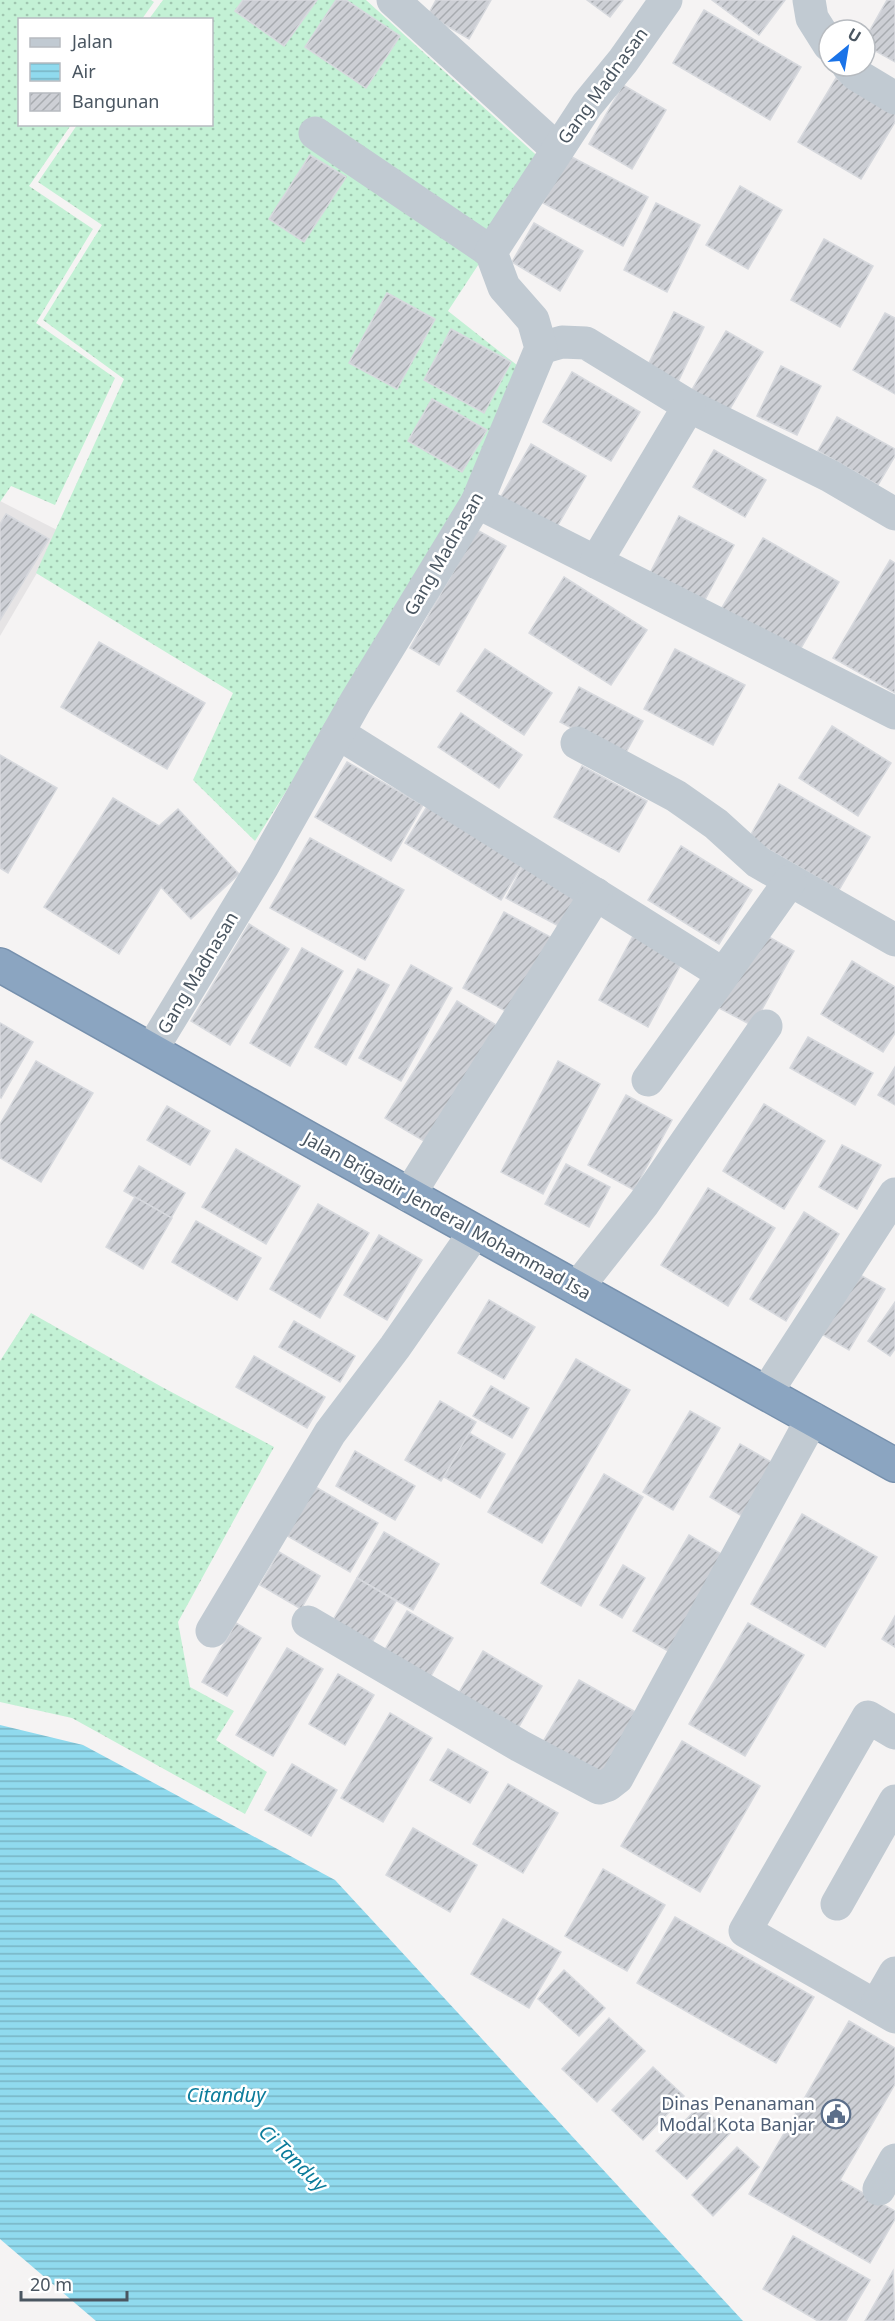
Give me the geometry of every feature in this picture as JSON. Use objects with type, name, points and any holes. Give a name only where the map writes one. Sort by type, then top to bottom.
[{"type":"highway","name":"Jalan Brigadir Jenderal Mohammad Isa","points":[[0,965],[895,1465]]},
{"type":"street","points":[[393,0],[557,149]]},
{"type":"street","name":"Gang Madnasan","points":[[491,252],[587,105],[666,0]]},
{"type":"street","points":[[809,0],[812,18],[817,26]]},
{"type":"street","points":[[863,78],[895,98]]},
{"type":"street","points":[[315,133],[491,252],[504,288],[533,320],[541,348],[562,342],[586,343],[689,406],[830,476],[895,514]]},
{"type":"street","name":"Gang Madnasan","points":[[152,1049],[263,866],[338,733],[477,502],[541,348]]},
{"type":"street","points":[[596,562],[689,406]]},
{"type":"street","points":[[477,502],[895,713]]},
{"type":"street","points":[[338,733],[723,974]]},
{"type":"street","points":[[577,743],[676,796],[716,824],[758,862],[895,940]]},
{"type":"street","points":[[648,1080],[790,881]]},
{"type":"street","points":[[409,1195],[596,894]]},
{"type":"street","points":[[577,1288],[644,1203],[766,1026]]},
{"type":"street","points":[[766,1393],[895,1194]]},
{"type":"street","points":[[212,1631],[330,1433],[395,1347],[476,1232]]},
{"type":"street","points":[[308,1622],[520,1746],[599,1788],[608,1785],[617,1778],[812,1419]]},
{"type":"street","points":[[895,1732],[868,1717],[745,1931],[886,2011],[895,1973]]},
{"type":"street","points":[[837,1905],[895,1801]]},
{"type":"street","points":[[879,2189],[895,2160]]},
{"type":"shaded area","points":[[0,501],[61,532],[0,636]]},
{"type":"green space","points":[[0,0],[151,0],[154,2],[143,18],[18,18],[18,126],[70,126],[29,186],[93,229],[36,323],[115,378],[55,505],[11,486],[0,502]]},
{"type":"green space","points":[[163,0],[366,0],[545,163],[448,311],[541,384],[255,841],[193,780],[233,693],[36,573],[124,379],[43,320],[102,225],[38,182],[76,126],[213,126],[213,18],[150,18]]},
{"type":"green space","points":[[31,1313],[274,1447],[178,1622],[190,1687],[234,1711],[216,1740],[267,1772],[245,1814],[72,1718],[0,1702],[0,1361]]},
{"type":"water","name":"Citanduy","points":[[0,1725],[83,1745],[335,1880],[743,2321],[96,2321],[0,2239]]},
{"type":"building","points":[[243,0],[317,0],[284,46],[235,11]]},
{"type":"building","points":[[336,0],[346,0],[400,36],[366,88],[305,47]]},
{"type":"building","points":[[436,0],[491,0],[469,39],[428,15]]},
{"type":"building","points":[[587,0],[623,0],[610,17]]},
{"type":"building","points":[[712,0],[785,0],[759,35]]},
{"type":"building","points":[[887,0],[895,0],[895,62],[877,52],[877,18]]},
{"type":"building","points":[[704,10],[801,67],[770,120],[673,63]]},
{"type":"building","points":[[836,78],[895,114],[895,122],[861,179],[798,142]]},
{"type":"building","points":[[623,85],[666,110],[632,169],[589,144]]},
{"type":"building","points":[[310,155],[346,177],[304,242],[269,219]]},
{"type":"building","points":[[568,155],[648,197],[623,246],[543,203]]},
{"type":"building","points":[[740,186],[782,210],[748,269],[706,245]]},
{"type":"building","points":[[656,203],[700,225],[667,292],[624,270]]},
{"type":"building","points":[[534,223],[583,251],[560,291],[512,262]]},
{"type":"building","points":[[824,239],[873,266],[840,327],[791,300]]},
{"type":"building","points":[[387,293],[435,319],[397,389],[349,363]]},
{"type":"building","points":[[674,312],[704,327],[677,384],[646,369]]},
{"type":"building","points":[[885,313],[895,318],[895,394],[853,370]]},
{"type":"building","points":[[451,329],[511,362],[484,413],[424,380]]},
{"type":"building","points":[[726,331],[763,352],[727,414],[690,393]]},
{"type":"building","points":[[781,366],[821,386],[797,435],[757,416]]},
{"type":"building","points":[[572,372],[640,412],[611,461],[543,422]]},
{"type":"building","points":[[432,399],[487,430],[462,472],[408,441]]},
{"type":"building","points":[[837,417],[895,449],[895,456],[878,485],[818,451]]},
{"type":"building","points":[[531,444],[586,476],[554,532],[499,500]]},
{"type":"building","points":[[714,450],[766,480],[745,517],[693,487]]},
{"type":"building","points":[[6,514],[49,539],[0,620],[0,524]]},
{"type":"building","points":[[679,516],[734,545],[699,611],[645,583]]},
{"type":"building","points":[[477,530],[506,546],[439,665],[410,648]]},
{"type":"building","points":[[763,538],[839,582],[797,655],[720,611]]},
{"type":"building","points":[[890,560],[895,563],[895,693],[833,658]]},
{"type":"building","points":[[564,577],[647,630],[611,685],[529,633]]},
{"type":"building","points":[[99,642],[205,703],[167,769],[61,707]]},
{"type":"building","points":[[485,649],[552,693],[524,735],[457,691]]},
{"type":"building","points":[[675,649],[745,685],[713,745],[644,709]]},
{"type":"building","points":[[579,687],[643,721],[624,756],[560,722]]},
{"type":"building","points":[[461,713],[522,755],[499,788],[438,747]]},
{"type":"building","points":[[832,726],[891,763],[858,816],[799,778]]},
{"type":"building","points":[[0,755],[57,788],[8,873],[0,868]]},
{"type":"building","points":[[347,762],[423,805],[391,861],[315,817]]},
{"type":"building","points":[[582,766],[647,801],[619,852],[554,817]]},
{"type":"building","points":[[779,784],[870,837],[839,890],[749,838]]},
{"type":"building","points":[[113,798],[159,826],[178,809],[239,874],[191,919],[161,887],[119,954],[44,907]]},
{"type":"building","points":[[432,798],[528,855],[501,900],[405,843]]},
{"type":"building","points":[[310,838],[404,890],[365,960],[270,908]]},
{"type":"building","points":[[681,846],[752,890],[719,944],[648,900]]},
{"type":"building","points":[[525,862],[589,896],[570,932],[506,898]]},
{"type":"building","points":[[504,912],[556,940],[515,1016],[463,988]]},
{"type":"building","points":[[249,924],[289,949],[230,1045],[191,1021]]},
{"type":"building","points":[[760,932],[794,951],[753,1026],[719,1008]]},
{"type":"building","points":[[633,936],[682,962],[648,1027],[599,1000]]},
{"type":"building","points":[[302,948],[343,971],[290,1066],[250,1043]]},
{"type":"building","points":[[852,961],[895,987],[895,1033],[883,1052],[821,1014]]},
{"type":"building","points":[[411,965],[452,988],[401,1081],[359,1058]]},
{"type":"building","points":[[358,969],[389,985],[346,1065],[315,1047]]},
{"type":"building","points":[[457,1001],[501,1028],[429,1144],[385,1118]]},
{"type":"building","points":[[0,1023],[33,1042],[1,1098],[0,1097]]},
{"type":"building","points":[[808,1037],[873,1073],[855,1105],[790,1068]]},
{"type":"building","points":[[36,1061],[93,1093],[41,1182],[0,1158],[0,1124]]},
{"type":"building","points":[[558,1061],[600,1084],[543,1194],[501,1172]]},
{"type":"building","points":[[895,1067],[895,1105],[878,1095]]},
{"type":"building","points":[[626,1095],[672,1120],[634,1190],[588,1165]]},
{"type":"building","points":[[764,1104],[825,1141],[784,1209],[723,1171]]},
{"type":"building","points":[[167,1106],[210,1131],[190,1165],[147,1140]]},
{"type":"building","points":[[842,1145],[881,1165],[857,1209],[819,1187]]},
{"type":"building","points":[[236,1149],[300,1186],[266,1244],[202,1207]]},
{"type":"building","points":[[566,1164],[610,1187],[589,1227],[545,1204]]},
{"type":"building","points":[[139,1166],[185,1193],[171,1218],[124,1191]]},
{"type":"building","points":[[708,1188],[775,1228],[728,1306],[661,1265]]},
{"type":"building","points":[[135,1197],[172,1218],[143,1269],[106,1247]]},
{"type":"building","points":[[318,1204],[369,1233],[320,1318],[270,1289]]},
{"type":"building","points":[[804,1212],[839,1234],[786,1321],[750,1299]]},
{"type":"building","points":[[196,1221],[261,1258],[237,1300],[172,1262]]},
{"type":"building","points":[[379,1235],[422,1260],[387,1320],[344,1295]]},
{"type":"building","points":[[848,1268],[885,1289],[849,1350],[813,1329]]},
{"type":"building","points":[[489,1300],[535,1327],[504,1379],[458,1353]]},
{"type":"building","points":[[895,1302],[895,1349],[890,1356],[868,1341]]},
{"type":"building","points":[[294,1321],[355,1356],[340,1382],[279,1347]]},
{"type":"building","points":[[254,1356],[325,1397],[307,1428],[236,1387]]},
{"type":"building","points":[[576,1359],[630,1390],[542,1543],[488,1512]]},
{"type":"building","points":[[491,1386],[529,1408],[512,1438],[473,1416]]},
{"type":"building","points":[[440,1401],[476,1422],[441,1481],[405,1460]]},
{"type":"building","points":[[690,1411],[720,1428],[673,1510],[643,1492]]},
{"type":"building","points":[[469,1433],[505,1454],[480,1498],[444,1477]]},
{"type":"building","points":[[740,1444],[778,1466],[747,1519],[710,1497]]},
{"type":"building","points":[[355,1451],[415,1486],[395,1520],[336,1486]]},
{"type":"building","points":[[604,1474],[643,1497],[581,1606],[541,1583]]},
{"type":"building","points":[[312,1485],[378,1523],[350,1572],[284,1534]]},
{"type":"building","points":[[802,1514],[877,1557],[825,1647],[751,1604]]},
{"type":"building","points":[[384,1532],[439,1564],[413,1610],[357,1578]]},
{"type":"building","points":[[689,1535],[723,1555],[668,1651],[633,1631]]},
{"type":"building","points":[[279,1552],[320,1576],[301,1609],[260,1585]]},
{"type":"building","points":[[623,1565],[645,1578],[622,1618],[600,1605]]},
{"type":"building","points":[[357,1578],[396,1601],[367,1651],[328,1629]]},
{"type":"building","points":[[407,1611],[453,1638],[425,1686],[379,1660]]},
{"type":"building","points":[[895,1616],[895,1647],[882,1639]]},
{"type":"building","points":[[236,1623],[261,1638],[227,1696],[202,1682]]},
{"type":"building","points":[[748,1623],[804,1655],[745,1756],[689,1724]]},
{"type":"building","points":[[287,1648],[323,1669],[273,1756],[236,1735]]},
{"type":"building","points":[[483,1651],[542,1686],[513,1737],[453,1703]]},
{"type":"building","points":[[338,1674],[374,1695],[345,1745],[309,1724]]},
{"type":"building","points":[[579,1680],[641,1715],[602,1782],[540,1747]]},
{"type":"building","points":[[390,1713],[432,1738],[383,1822],[341,1798]]},
{"type":"building","points":[[682,1741],[760,1786],[700,1892],[621,1846]]},
{"type":"building","points":[[448,1749],[488,1772],[470,1803],[430,1780]]},
{"type":"building","points":[[292,1764],[337,1790],[311,1836],[265,1810]]},
{"type":"building","points":[[508,1784],[558,1813],[523,1873],[473,1844]]},
{"type":"building","points":[[413,1828],[477,1865],[450,1912],[386,1875]]},
{"type":"building","points":[[603,1869],[665,1905],[627,1971],[565,1936]]},
{"type":"building","points":[[675,1917],[814,1997],[776,2063],[637,1983]]},
{"type":"building","points":[[503,1919],[561,1952],[529,2008],[471,1974]]},
{"type":"building","points":[[564,1970],[605,2008],[579,2036],[538,1999]]},
{"type":"building","points":[[609,2018],[645,2051],[597,2102],[562,2069]]},
{"type":"building","name":"Dinas Penanaman Modal Kota Banjar","points":[[849,2021],[895,2048],[895,2084],[840,2180],[895,2211],[895,2219],[870,2263],[749,2194]]},
{"type":"building","points":[[653,2067],[684,2096],[643,2140],[612,2110]]},
{"type":"building","points":[[700,2105],[730,2133],[687,2179],[656,2151]]},
{"type":"building","points":[[737,2147],[759,2167],[713,2216],[692,2195]]},
{"type":"building","points":[[793,2236],[870,2280],[846,2321],[818,2321],[763,2289]]},
{"type":"building","points":[[893,2271],[895,2321],[865,2321]]},
{"type":"place","name":"Dinas Penanaman Modal Kota Banjar","points":[[836,2114]]},
{"type":"water label","name":"Ci Tanduy","points":[[293,2158]]}]
